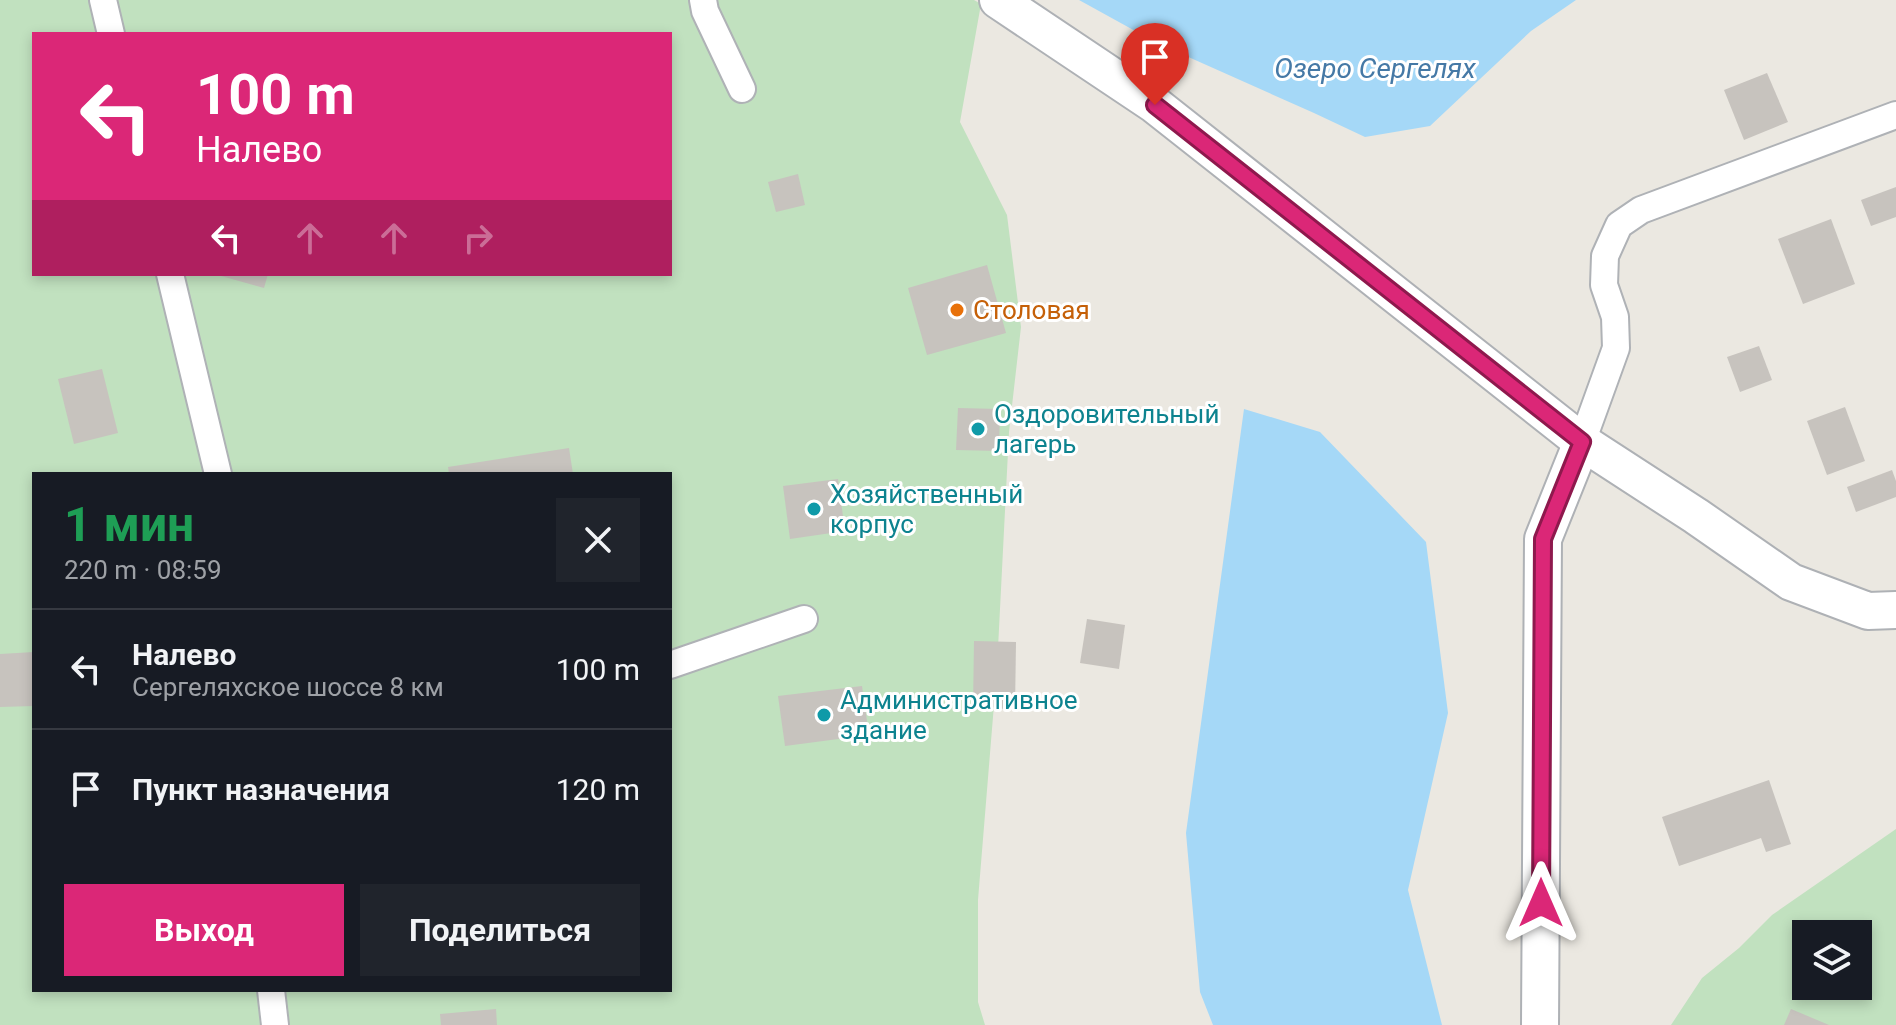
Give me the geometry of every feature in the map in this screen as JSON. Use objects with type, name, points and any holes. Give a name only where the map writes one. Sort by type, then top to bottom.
[{"type":"main road","points":[[998,0],[1155,105],[1582,442],[1791,582],[1868,611],[1896,610]]},
{"type":"main road","points":[[1540,1025],[1543,539],[1582,442]]},
{"type":"street","points":[[103,0],[111,32]]},
{"type":"street","points":[[703,0],[705,11],[742,89]]},
{"type":"street","points":[[1582,442],[1616,348],[1615,317],[1604,285],[1605,256],[1619,225],[1641,210],[1896,115]]},
{"type":"street","points":[[170,276],[218,472]]},
{"type":"street","points":[[672,664],[804,619]]},
{"type":"street","points":[[271,992],[275,1025]]},
{"type":"green space","points":[[0,0],[974,0],[981,4],[960,122],[1007,215],[1021,327],[1009,432],[997,668],[978,900],[978,1002],[985,1025],[0,1025]]},
{"type":"green space","points":[[1896,829],[1896,1025],[1671,1025],[1702,978],[1739,948],[1772,915]]},
{"type":"water","name":"Озеро Сергелях","points":[[1079,0],[1576,0],[1531,31],[1430,126],[1365,137],[1157,43]]},
{"type":"water","points":[[1244,409],[1320,432],[1426,542],[1448,713],[1408,890],[1442,1025],[1213,1025],[1200,992],[1186,833]]},
{"type":"building","points":[[1767,73],[1788,122],[1744,140],[1724,90]]},
{"type":"building","points":[[798,174],[805,205],[776,212],[768,182]]},
{"type":"building","points":[[1896,187],[1896,217],[1871,226],[1861,200]]},
{"type":"building","points":[[1831,219],[1855,284],[1803,304],[1778,239]]},
{"type":"building","name":"Столовая","points":[[987,265],[1006,333],[927,355],[908,288]]},
{"type":"building","points":[[221,276],[267,276],[264,288]]},
{"type":"building","points":[[1759,346],[1772,380],[1740,392],[1727,357]]},
{"type":"building","points":[[102,369],[118,433],[74,444],[58,379]]},
{"type":"building","points":[[1845,407],[1865,461],[1827,475],[1807,421]]},
{"type":"building","name":"Оздоровительный лагерь","points":[[958,408],[1000,409],[999,451],[956,450]]},
{"type":"building","points":[[569,448],[573,472],[449,472],[448,467]]},
{"type":"building","points":[[1892,470],[1896,497],[1856,512],[1847,487]]},
{"type":"building","name":"Хозяйственный корпус","points":[[838,479],[845,531],[790,539],[783,486]]},
{"type":"building","points":[[1087,619],[1125,625],[1119,669],[1080,663]]},
{"type":"building","name":"Административное здание","points":[[974,641],[1016,642],[1015,709],[973,708]]},
{"type":"building","points":[[32,652],[32,706],[0,707],[0,654]]},
{"type":"building","name":"Административное здание","points":[[862,686],[869,735],[785,746],[778,696]]},
{"type":"building","points":[[1769,780],[1791,844],[1766,852],[1761,838],[1679,866],[1662,817]]},
{"type":"building","points":[[496,1009],[497,1025],[441,1025],[440,1014]]},
{"type":"building","points":[[1791,1009],[1829,1025],[1784,1025]]},
{"type":"place","name":"Столовая","points":[[957,310]]},
{"type":"place","name":"Оздоровительный лагерь","points":[[978,429]]},
{"type":"place","name":"Хозяйственный корпус","points":[[814,509]]},
{"type":"place","name":"Административное здание","points":[[824,715]]},
{"type":"route","points":[[1155,105],[1582,442],[1543,539],[1541,903]]}]
